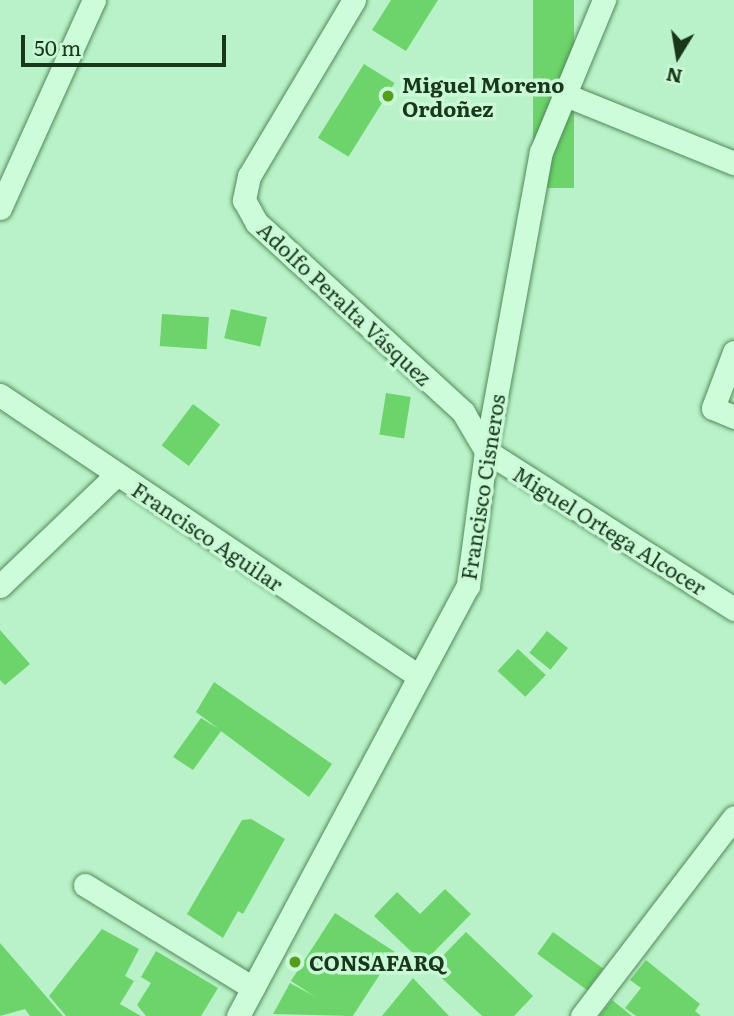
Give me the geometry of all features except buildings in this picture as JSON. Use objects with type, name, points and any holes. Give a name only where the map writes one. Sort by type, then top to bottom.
[{"type":"street","name":"Adolfo Peralta Vásquez","points":[[354,0],[249,176],[244,200],[257,223],[463,412],[486,451]]},
{"type":"street","name":"Francisco Cisneros","points":[[238,1016],[417,675],[468,586],[486,451],[541,152],[562,94],[604,0]]},
{"type":"street","points":[[0,208],[87,3]]},
{"type":"street","points":[[562,94],[734,163]]},
{"type":"street","points":[[734,352],[713,408],[734,417]]},
{"type":"street","name":"Francisco Aguilar","points":[[0,395],[417,675]]},
{"type":"street","name":"Miguel Ortega Alcocer","points":[[486,451],[734,609]]},
{"type":"street","points":[[0,586],[116,475]]},
{"type":"street","points":[[582,1016],[734,817]]},
{"type":"street","points":[[85,885],[253,988]]},
{"type":"place","name":"Miguel Moreno Ordoñez","points":[[388,96]]},
{"type":"place","name":"CONSAFARQ","points":[[295,962]]}]
